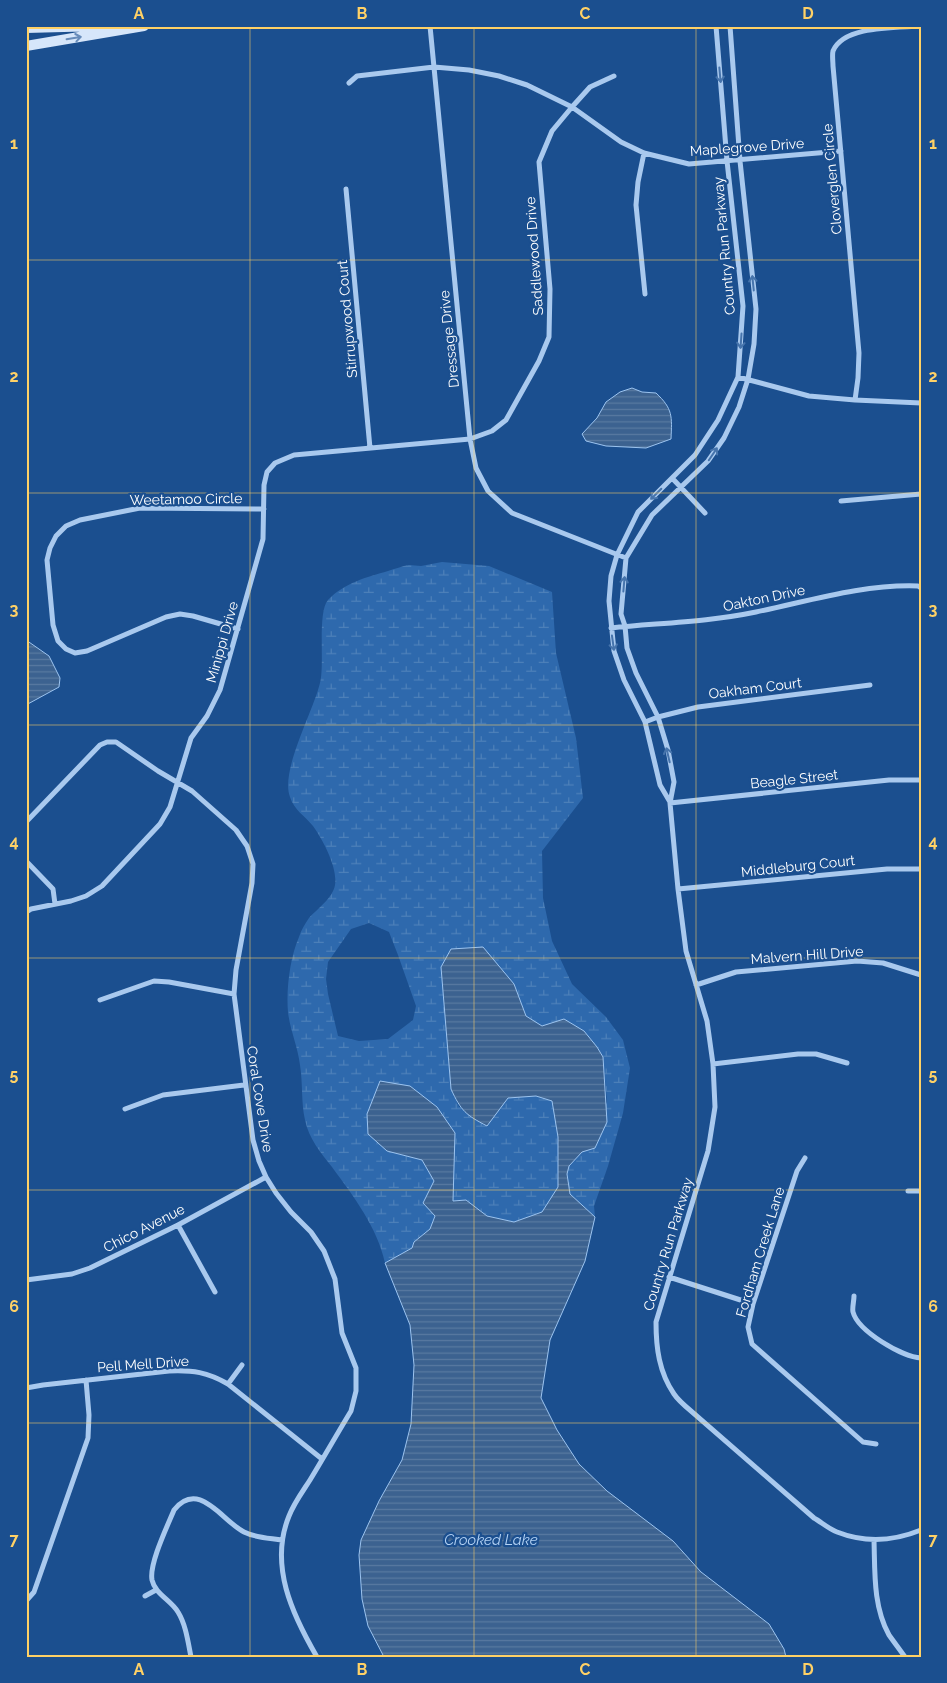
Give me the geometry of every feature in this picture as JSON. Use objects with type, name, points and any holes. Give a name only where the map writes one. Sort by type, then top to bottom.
[{"type":"main road","points":[[26,28],[101,26]]},
{"type":"main road","points":[[26,46],[144,26]]},
{"type":"street","name":"Dressage Drive","points":[[430,26],[470,439],[476,468],[488,491],[512,513],[626,558]]},
{"type":"street","name":"Country Run Parkway","points":[[670,802],[660,785],[646,722],[624,680],[614,651],[609,601],[617,555],[638,512],[695,455],[718,420],[738,376],[742,306],[727,162],[716,26]]},
{"type":"street","name":"Country Run Parkway","points":[[730,26],[740,161],[756,309],[754,344],[748,379],[739,407],[724,438],[708,461],[652,515],[626,558],[621,614],[625,626],[627,648],[636,674],[658,717],[668,750],[674,782],[670,802],[686,951],[707,1021],[715,1107],[708,1151],[656,1322],[656,1347],[662,1370],[674,1394],[814,1518],[837,1532],[874,1540],[904,1536],[921,1530]]},
{"type":"street","name":"Cloverglen Circle","points":[[855,400],[859,353],[833,51],[843,38],[856,32],[921,26]]},
{"type":"street","name":"Maplegrove Drive","points":[[349,83],[357,76],[434,67],[469,70],[499,76],[527,85],[572,107],[621,142],[644,153],[689,164],[841,151]]},
{"type":"street","name":"Saddlewood Drive","points":[[325,452],[470,439],[492,431],[506,420],[539,361],[549,336],[550,289],[539,162],[552,131],[572,107],[590,87],[614,76]]},
{"type":"street","points":[[644,153],[638,182],[636,205],[645,294]]},
{"type":"street","name":"Stirrupwood Court","points":[[346,189],[370,448]]},
{"type":"street","points":[[738,376],[809,396],[921,403]]},
{"type":"street","name":"Minippi Drive","points":[[26,912],[31,909],[86,896],[102,886],[160,824],[170,807],[191,738],[207,716],[220,690],[263,539],[264,485],[267,472],[276,463],[294,455],[325,452]]},
{"type":"street","points":[[672,478],[705,513]]},
{"type":"street","points":[[841,501],[921,494]]},
{"type":"street","name":"Weetamoo Circle","points":[[238,629],[180,614],[166,617],[87,651],[75,653],[66,649],[58,641],[53,625],[47,560],[56,536],[66,526],[80,520],[140,508],[264,509]]},
{"type":"street","name":"Oakton Drive","points":[[611,628],[755,613],[827,596],[884,587],[904,585],[921,588]]},
{"type":"street","name":"Oakham Court","points":[[646,722],[698,707],[870,685]]},
{"type":"street","name":"Coral Cove Drive","points":[[26,822],[100,745],[107,742],[116,742],[158,771],[192,791],[236,830],[247,846],[252,864],[252,883],[236,970],[234,994],[244,1084],[253,1140],[259,1161],[276,1193],[291,1212],[311,1232],[324,1251],[335,1279],[342,1333],[356,1368],[356,1391],[351,1410],[289,1515],[282,1540],[281,1566],[287,1596],[300,1628],[317,1657]]},
{"type":"street","name":"Beagle Street","points":[[670,802],[889,780],[921,780]]},
{"type":"street","points":[[26,861],[53,889],[55,904]]},
{"type":"street","name":"Middleburg Court","points":[[678,889],[887,869],[921,869]]},
{"type":"street","name":"Malvern Hill Drive","points":[[696,985],[736,972],[857,961],[883,962],[921,975]]},
{"type":"street","points":[[100,1000],[154,981],[234,994]]},
{"type":"street","points":[[712,1064],[798,1054],[816,1054],[847,1063]]},
{"type":"street","points":[[125,1109],[163,1095],[244,1084]]},
{"type":"street","name":"Fordham Creek Lane","points":[[805,1158],[797,1171],[753,1304],[748,1327],[752,1344],[863,1442],[876,1444]]},
{"type":"street","name":"Chico Avenue","points":[[26,1280],[72,1274],[90,1268],[178,1225],[266,1177]]},
{"type":"street","points":[[908,1191],[921,1191]]},
{"type":"street","points":[[178,1225],[215,1292]]},
{"type":"street","points":[[669,1277],[753,1304]]},
{"type":"street","points":[[854,1296],[853,1313],[865,1329],[895,1350],[921,1358]]},
{"type":"street","points":[[228,1384],[242,1365]]},
{"type":"street","name":"Pell Mell Drive","points":[[26,1388],[190,1370],[212,1375],[228,1384],[322,1459]]},
{"type":"street","points":[[26,1601],[34,1592],[88,1438],[89,1415],[86,1380]]},
{"type":"street","points":[[191,1657],[184,1626],[178,1612],[156,1590],[152,1580],[152,1568],[178,1504],[186,1500],[197,1499],[208,1503],[242,1531],[255,1536],[282,1540]]},
{"type":"street","points":[[874,1540],[875,1587],[880,1612],[890,1635],[905,1657]]},
{"type":"street","points":[[145,1596],[156,1590]]},
{"type":"green space","points":[[442,562],[489,566],[552,592],[556,653],[576,738],[583,798],[542,851],[543,898],[552,941],[572,984],[606,1017],[623,1040],[630,1068],[623,1113],[594,1206],[595,1217],[570,1194],[567,1174],[569,1166],[582,1152],[607,1102],[603,1056],[597,1047],[542,1026],[526,1016],[514,984],[441,967],[451,1089],[459,1107],[508,1098],[536,1096],[553,1101],[558,1137],[558,1187],[542,1212],[514,1222],[487,1216],[466,1200],[453,1201],[454,1133],[436,1107],[387,1151],[422,1160],[434,1181],[435,1216],[430,1229],[414,1242],[412,1248],[385,1263],[371,1225],[316,1145],[309,1133],[305,1120],[299,1058],[288,1012],[289,974],[293,954],[302,929],[309,918],[334,890],[335,878],[332,863],[325,846],[313,826],[294,806],[290,797],[288,786],[289,772],[320,683],[323,616],[328,600],[341,589],[364,578],[406,565],[421,566]],"holes":[[[369,923],[389,932],[416,1006],[413,1020],[388,1039],[359,1041],[338,1036],[328,994],[326,979],[328,962],[351,929]]]},
{"type":"water","points":[[632,388],[642,392],[656,393],[666,404],[671,419],[671,439],[646,448],[606,446],[586,441],[582,434],[597,418],[606,402],[620,392]]},
{"type":"water","points":[[26,640],[49,656],[60,678],[59,687],[26,705]]},
{"type":"water","name":"Crooked Lake","points":[[483,947],[514,984],[526,1016],[542,1026],[564,1019],[584,1031],[603,1057],[607,1122],[595,1148],[582,1152],[569,1166],[567,1174],[570,1194],[595,1217],[585,1261],[550,1340],[541,1398],[557,1430],[579,1464],[607,1491],[673,1541],[701,1572],[769,1624],[784,1649],[786,1657],[384,1657],[368,1626],[362,1599],[359,1555],[361,1540],[379,1501],[402,1460],[411,1424],[414,1365],[410,1325],[385,1263],[412,1248],[414,1242],[430,1229],[435,1216],[423,1203],[434,1181],[422,1160],[387,1151],[368,1134],[367,1114],[380,1081],[410,1086],[437,1107],[455,1133],[453,1201],[466,1200],[487,1216],[514,1222],[542,1212],[558,1187],[558,1137],[552,1101],[536,1096],[508,1098],[487,1126],[465,1112],[451,1089],[441,967],[451,949]]}]
